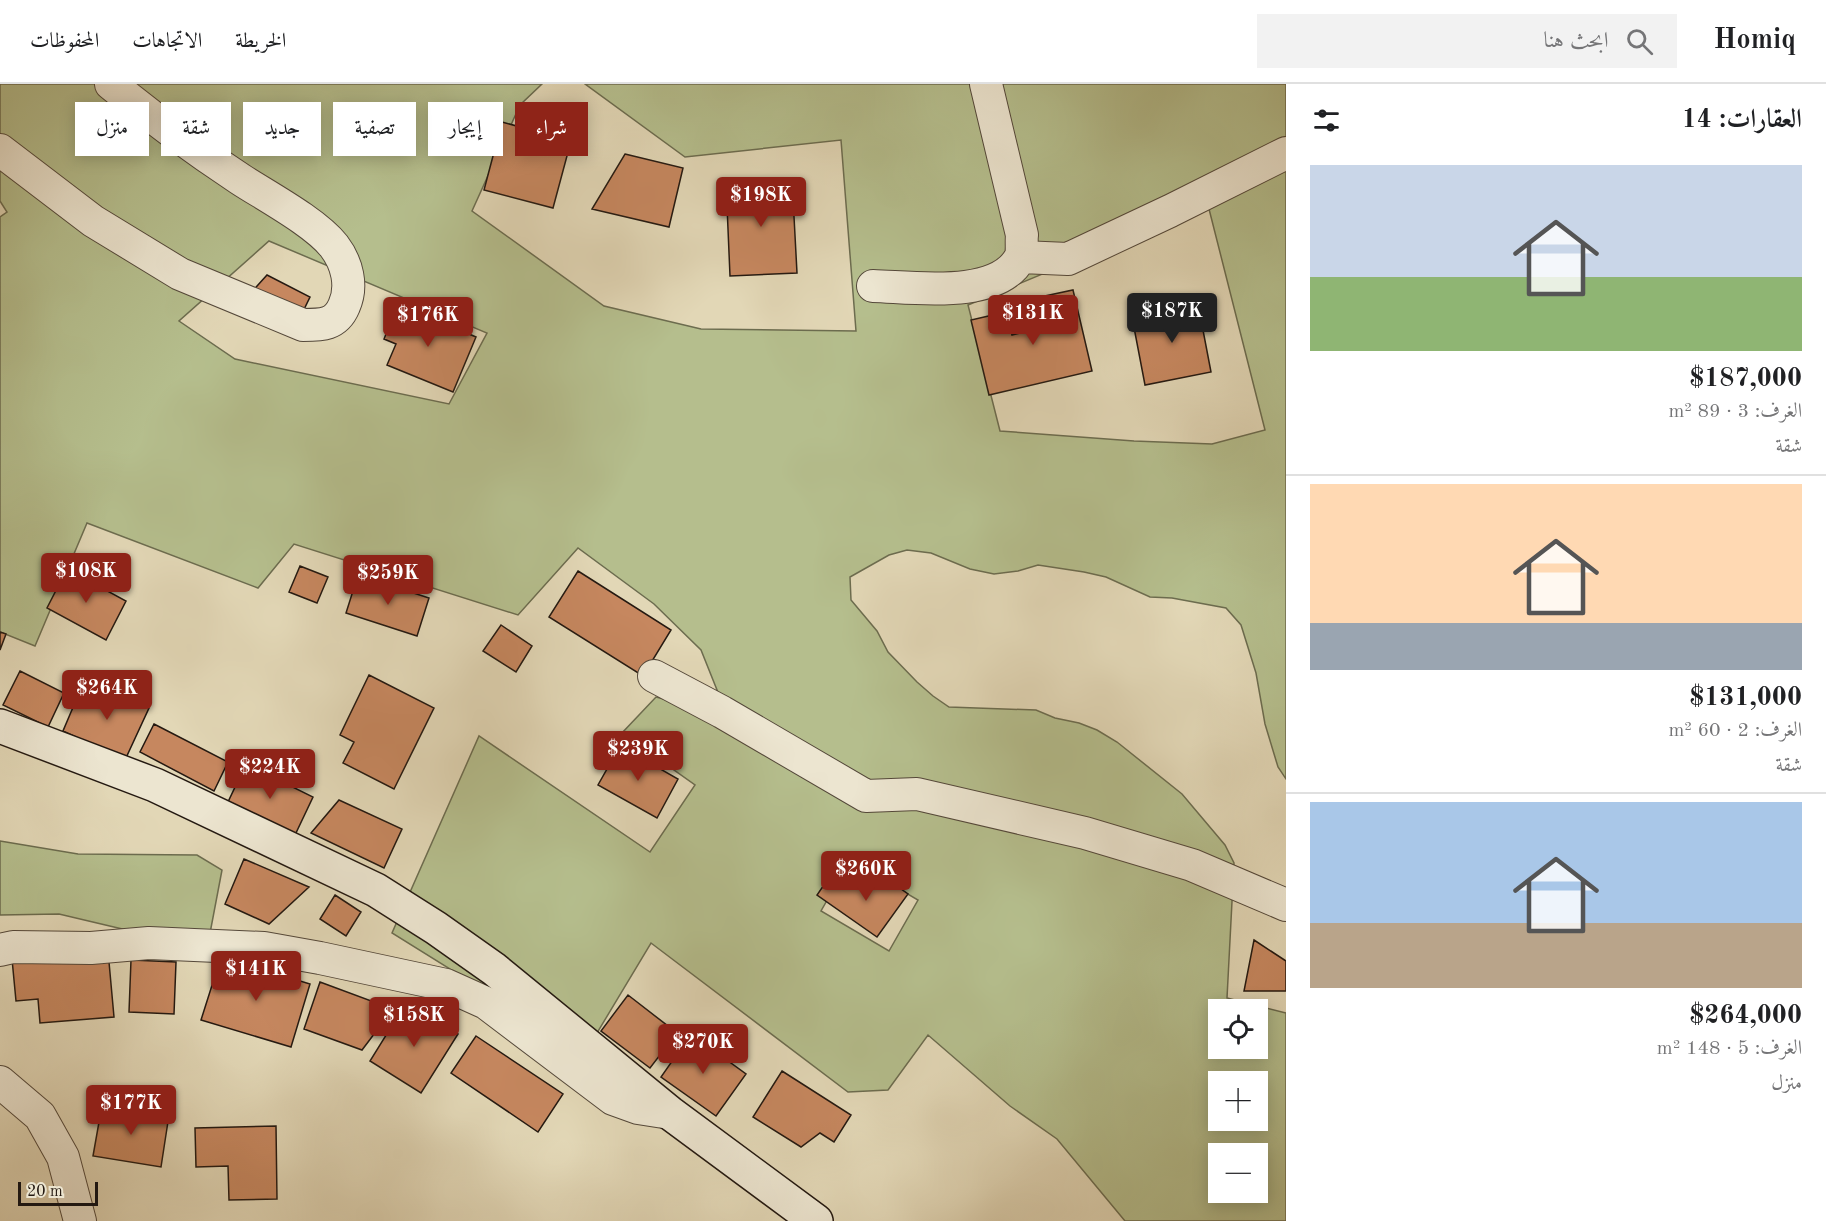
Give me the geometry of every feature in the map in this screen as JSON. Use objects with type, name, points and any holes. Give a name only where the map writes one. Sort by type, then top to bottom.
[{"type":"main road","points":[[0,726],[155,785],[375,890],[436,928],[494,969],[670,1113],[816,1221]]},
{"type":"street","points":[[0,150],[93,221],[180,274],[303,325],[324,325],[340,315],[350,294],[346,268],[334,246],[314,227],[218,165],[111,84]]},
{"type":"street","points":[[873,286],[941,289],[974,286],[1004,276],[1021,257],[1022,235],[986,84]]},
{"type":"street","points":[[1021,257],[1068,259],[1286,153]]},
{"type":"street","points":[[654,676],[722,712],[866,796],[917,794],[1085,833],[1192,865],[1286,905]]},
{"type":"street","points":[[0,950],[13,947],[91,948],[149,943],[264,948],[446,985],[486,1004],[614,1099],[638,1108],[670,1113]]},
{"type":"street","points":[[0,1082],[40,1116],[63,1157],[80,1221]]},
{"type":"green space","points":[[0,84],[542,84],[523,102],[515,102],[515,116],[503,143],[503,102],[428,102],[428,156],[497,156],[472,211],[604,306],[701,329],[856,331],[841,140],[685,157],[585,84],[1286,84],[1286,779],[1278,767],[1265,724],[1256,673],[1241,625],[1226,608],[1172,598],[1150,597],[1106,577],[1084,572],[1038,565],[1018,571],[994,574],[970,569],[931,553],[907,550],[889,555],[850,577],[851,600],[877,631],[888,652],[933,696],[949,707],[1036,710],[1097,730],[1117,742],[1182,794],[1225,845],[1234,863],[1227,998],[1231,999],[1208,999],[1208,1059],[1268,1059],[1268,1008],[1286,1013],[1286,1221],[1125,1221],[1057,1139],[1010,1106],[928,1035],[888,1090],[848,1092],[651,943],[585,1053],[392,933],[479,736],[650,852],[695,785],[622,733],[656,697],[727,715],[701,650],[654,604],[578,548],[518,615],[294,544],[258,588],[87,523],[35,646],[0,632],[0,217],[7,212],[0,201]],"holes":[[[1208,205],[1265,430],[1212,444],[1000,431],[968,305]],[[269,241],[487,333],[449,404],[235,359],[179,321]],[[850,860],[918,900],[889,951],[821,911]]]},
{"type":"green space","points":[[0,841],[78,854],[197,855],[222,870],[207,949],[59,914],[0,915]]},
{"type":"building","points":[[503,122],[515,126],[515,156],[567,156],[553,208],[484,190],[493,156],[503,156]]},
{"type":"building","points":[[625,154],[683,168],[669,227],[592,209]]},
{"type":"building","points":[[792,179],[797,273],[730,276],[726,182]]},
{"type":"building","points":[[267,275],[310,297],[293,332],[239,306]]},
{"type":"building","points":[[1073,290],[1092,371],[989,395],[971,320],[1006,312],[1012,335],[1042,328],[1035,298]]},
{"type":"building","points":[[398,304],[476,337],[453,392],[387,365],[396,344],[384,339]]},
{"type":"building","points":[[1198,304],[1211,372],[1145,385],[1132,317]]},
{"type":"building","points":[[300,566],[328,577],[317,603],[289,592]]},
{"type":"building","points":[[67,569],[126,601],[106,640],[47,608]]},
{"type":"building","points":[[578,571],[671,630],[643,676],[549,617]]},
{"type":"building","points":[[358,575],[429,598],[417,636],[346,613]]},
{"type":"building","points":[[501,625],[532,646],[516,672],[483,651]]},
{"type":"building","points":[[0,632],[6,634],[0,650]]},
{"type":"building","points":[[20,671],[64,693],[48,727],[3,705]]},
{"type":"building","points":[[369,675],[434,708],[394,789],[343,763],[354,742],[340,735]]},
{"type":"building","points":[[92,682],[149,708],[125,760],[63,731],[74,705],[81,708]]},
{"type":"building","points":[[154,724],[228,762],[214,791],[140,752]]},
{"type":"building","points":[[620,746],[678,779],[657,818],[598,785]]},
{"type":"building","points":[[246,764],[313,797],[295,835],[228,802]]},
{"type":"building","points":[[339,800],[402,829],[384,868],[311,833]]},
{"type":"building","points":[[244,859],[309,887],[269,924],[225,904]]},
{"type":"building","points":[[880,874],[908,894],[877,937],[817,895],[828,879],[843,889]]},
{"type":"building","points":[[335,895],[361,912],[346,936],[320,919]]},
{"type":"building","points":[[1254,940],[1286,961],[1286,991],[1244,991]]},
{"type":"building","points":[[108,951],[114,1017],[40,1023],[38,999],[16,1001],[12,959]]},
{"type":"building","points":[[221,957],[310,984],[291,1047],[201,1020]]},
{"type":"building","points":[[131,960],[176,962],[174,1014],[129,1012]]},
{"type":"building","points":[[320,982],[393,1009],[362,1050],[304,1029]]},
{"type":"building","points":[[628,995],[677,1033],[650,1068],[601,1031]]},
{"type":"building","points":[[406,1003],[458,1034],[421,1093],[370,1061]]},
{"type":"building","points":[[691,1034],[746,1074],[716,1116],[661,1077]]},
{"type":"building","points":[[476,1036],[563,1094],[538,1132],[451,1073]]},
{"type":"building","points":[[782,1071],[851,1115],[834,1142],[820,1133],[801,1147],[753,1117]]},
{"type":"building","points":[[102,1105],[169,1115],[161,1167],[93,1156]]},
{"type":"building","points":[[276,1126],[277,1199],[229,1200],[228,1166],[196,1167],[195,1128]]}]
